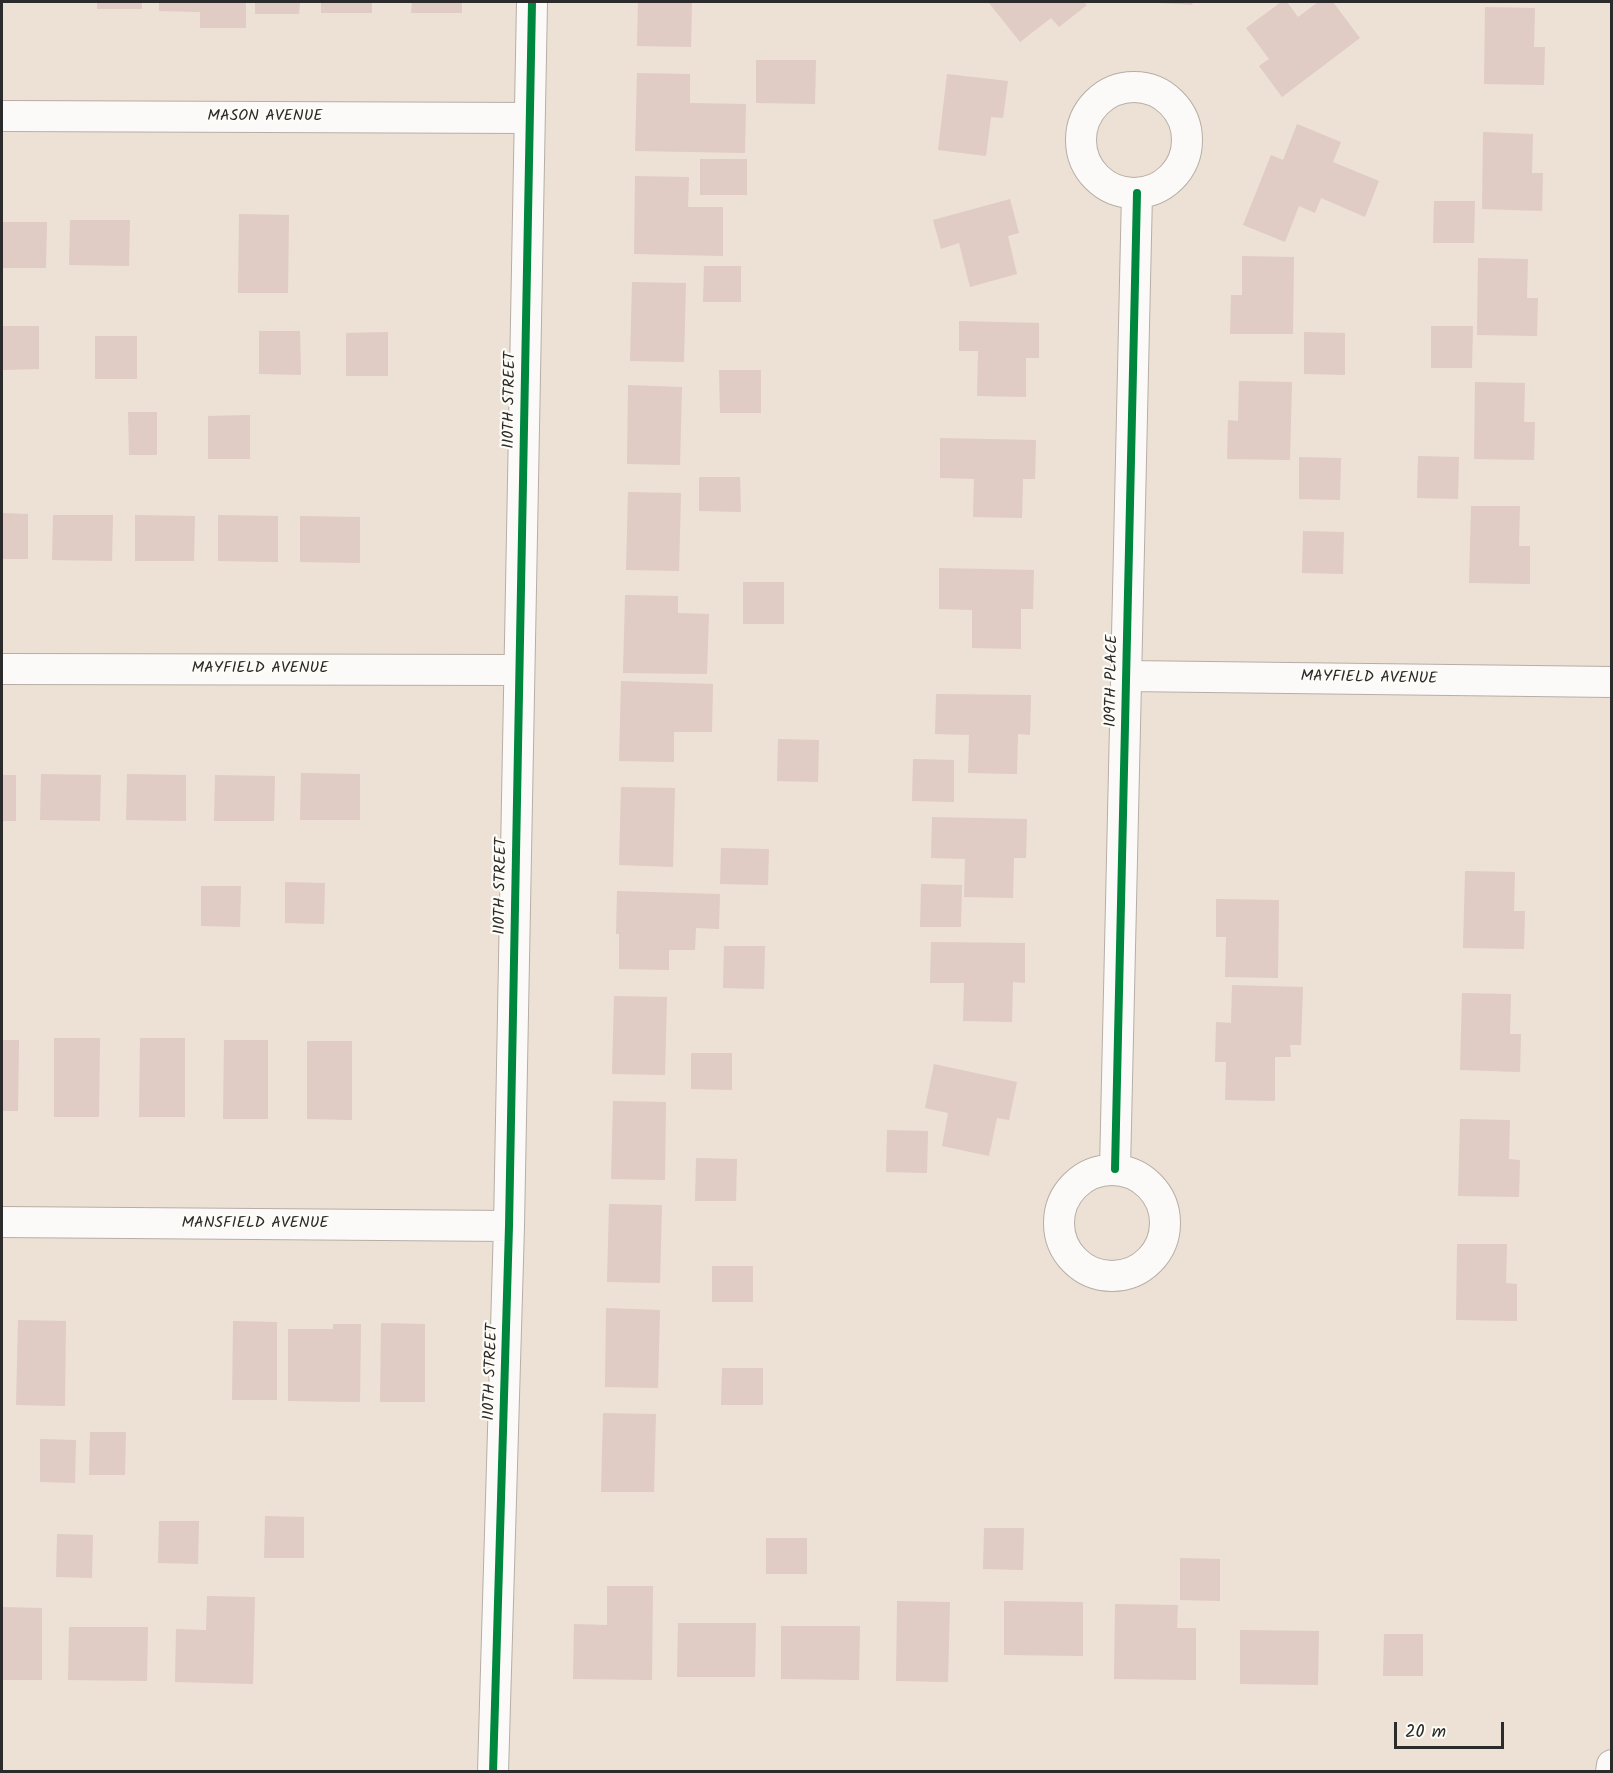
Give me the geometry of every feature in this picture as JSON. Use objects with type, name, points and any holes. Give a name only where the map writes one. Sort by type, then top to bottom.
[{"type":"street","name":"110TH STREET","points":[[493,1772],[509,1226],[532,2]]},
{"type":"street","name":"MASON AVENUE","points":[[2,116],[529,118]]},
{"type":"street","name":"109TH PLACE","points":[[1116,1170],[1137,193]]},
{"type":"street","name":"MAYFIELD AVENUE","points":[[2,669],[519,670]]},
{"type":"street","name":"MAYFIELD AVENUE","points":[[1127,676],[1611,682]]},
{"type":"street","name":"MANSFIELD AVENUE","points":[[2,1222],[509,1226]]},
{"type":"street","points":[[1611,1765],[1611,1772]]},
{"type":"building","points":[[97,2],[142,2],[142,9],[97,9]]},
{"type":"building","points":[[159,2],[246,2],[246,28],[200,28],[200,12],[159,11]]},
{"type":"building","points":[[255,2],[300,2],[299,14],[255,14]]},
{"type":"building","points":[[321,2],[372,2],[372,13],[321,13]]},
{"type":"building","points":[[412,2],[462,2],[462,13],[411,13]]},
{"type":"building","points":[[638,2],[692,2],[691,47],[637,46]]},
{"type":"building","points":[[1084,2],[1087,5],[1059,27],[1051,18],[1020,42],[989,3]]},
{"type":"building","points":[[1159,2],[1193,2],[1192,5]]},
{"type":"building","points":[[1281,2],[1287,2],[1298,17],[1318,2],[1333,2],[1360,38],[1282,97],[1259,66],[1269,59],[1246,28]]},
{"type":"building","points":[[1485,7],[1535,8],[1534,47],[1545,47],[1544,85],[1484,84]]},
{"type":"building","points":[[756,60],[816,60],[815,104],[756,103]]},
{"type":"building","points":[[637,73],[690,74],[690,103],[746,104],[745,153],[635,151]]},
{"type":"building","points":[[947,74],[1008,81],[1003,118],[991,117],[986,156],[938,150]]},
{"type":"building","points":[[1297,124],[1341,142],[1333,162],[1379,181],[1365,217],[1321,198],[1315,213],[1299,206],[1285,242],[1243,225],[1271,155],[1283,160]]},
{"type":"building","points":[[1483,132],[1533,134],[1532,173],[1543,173],[1542,211],[1482,209]]},
{"type":"building","points":[[700,159],[747,159],[747,195],[700,195]]},
{"type":"building","points":[[635,176],[689,177],[688,207],[723,207],[723,256],[634,254]]},
{"type":"building","points":[[1010,199],[1019,233],[1008,236],[1017,274],[970,287],[959,243],[941,249],[933,220]]},
{"type":"building","points":[[1434,201],[1475,201],[1474,243],[1433,243]]},
{"type":"building","points":[[239,214],[289,215],[288,293],[238,293]]},
{"type":"building","points":[[70,220],[130,220],[129,266],[69,265]]},
{"type":"building","points":[[2,222],[47,222],[46,268],[2,268]]},
{"type":"building","points":[[1242,256],[1294,257],[1293,334],[1230,334],[1231,295],[1242,295]]},
{"type":"building","points":[[1478,258],[1528,259],[1527,298],[1538,298],[1537,336],[1477,335]]},
{"type":"building","points":[[704,266],[741,266],[741,302],[703,302]]},
{"type":"building","points":[[632,282],[686,283],[684,362],[630,361]]},
{"type":"building","points":[[959,321],[1039,323],[1039,358],[1026,358],[1026,397],[977,396],[978,351],[959,351]]},
{"type":"building","points":[[2,326],[39,326],[39,369],[2,370]]},
{"type":"building","points":[[1431,326],[1473,326],[1472,368],[1431,368]]},
{"type":"building","points":[[259,331],[300,331],[301,375],[259,374]]},
{"type":"building","points":[[388,332],[388,376],[346,376],[346,333]]},
{"type":"building","points":[[1304,332],[1345,333],[1345,375],[1304,374]]},
{"type":"building","points":[[95,336],[137,336],[137,379],[95,379]]},
{"type":"building","points":[[719,370],[761,370],[761,413],[720,413]]},
{"type":"building","points":[[1239,381],[1292,382],[1290,460],[1227,459],[1228,420],[1238,421]]},
{"type":"building","points":[[1475,382],[1525,383],[1524,422],[1535,422],[1534,460],[1474,459]]},
{"type":"building","points":[[628,385],[682,387],[680,465],[627,464]]},
{"type":"building","points":[[128,412],[157,412],[157,455],[129,455]]},
{"type":"building","points":[[250,415],[250,459],[208,459],[208,416]]},
{"type":"building","points":[[940,438],[1036,440],[1035,479],[1023,479],[1022,518],[973,517],[974,479],[940,478]]},
{"type":"building","points":[[1418,456],[1459,457],[1458,499],[1417,498]]},
{"type":"building","points":[[1299,457],[1341,458],[1340,500],[1299,499]]},
{"type":"building","points":[[699,477],[740,477],[741,512],[699,511]]},
{"type":"building","points":[[628,492],[681,493],[679,571],[626,570]]},
{"type":"building","points":[[1471,506],[1520,506],[1519,546],[1530,546],[1530,584],[1469,583]]},
{"type":"building","points":[[2,513],[28,514],[28,559],[2,559]]},
{"type":"building","points":[[53,515],[113,515],[112,561],[52,560]]},
{"type":"building","points":[[135,515],[195,516],[194,561],[135,561]]},
{"type":"building","points":[[218,515],[278,516],[278,562],[218,561]]},
{"type":"building","points":[[300,516],[360,517],[360,563],[300,562]]},
{"type":"building","points":[[1303,531],[1344,532],[1343,574],[1302,573]]},
{"type":"building","points":[[939,568],[1034,570],[1033,609],[1021,609],[1021,649],[972,648],[972,610],[939,609]]},
{"type":"building","points":[[743,582],[784,582],[784,624],[743,624]]},
{"type":"building","points":[[625,595],[678,596],[678,613],[709,614],[707,674],[623,673]]},
{"type":"building","points":[[621,681],[713,684],[712,732],[674,732],[674,762],[619,761]]},
{"type":"building","points":[[936,694],[1031,695],[1030,735],[1018,734],[1017,774],[968,773],[969,735],[935,734]]},
{"type":"building","points":[[778,739],[819,740],[818,782],[777,781]]},
{"type":"building","points":[[913,759],[954,760],[954,802],[912,801]]},
{"type":"building","points":[[301,773],[360,774],[360,820],[300,820]]},
{"type":"building","points":[[41,774],[101,775],[100,821],[40,820]]},
{"type":"building","points":[[127,774],[186,775],[186,821],[126,820]]},
{"type":"building","points":[[2,775],[16,775],[16,821],[2,821]]},
{"type":"building","points":[[215,775],[275,776],[274,821],[214,821]]},
{"type":"building","points":[[621,787],[675,788],[673,867],[619,865]]},
{"type":"building","points":[[932,817],[1027,819],[1026,858],[1014,858],[1013,898],[964,897],[965,859],[931,858]]},
{"type":"building","points":[[721,848],[769,849],[768,885],[720,884]]},
{"type":"building","points":[[1465,871],[1515,872],[1514,911],[1525,911],[1524,949],[1463,948]]},
{"type":"building","points":[[285,882],[325,883],[324,924],[285,923]]},
{"type":"building","points":[[921,884],[962,885],[961,927],[920,927]]},
{"type":"building","points":[[201,886],[241,886],[240,927],[201,926]]},
{"type":"building","points":[[617,891],[720,894],[719,929],[696,928],[695,950],[669,950],[669,970],[619,969],[619,934],[616,934]]},
{"type":"building","points":[[1216,899],[1279,900],[1278,978],[1225,977],[1226,937],[1216,937]]},
{"type":"building","points":[[931,942],[1025,943],[1025,983],[1013,982],[1012,1022],[963,1021],[964,983],[930,983]]},
{"type":"building","points":[[724,946],[765,946],[764,989],[723,988]]},
{"type":"building","points":[[1232,985],[1303,987],[1301,1045],[1290,1045],[1291,1057],[1275,1057],[1275,1101],[1225,1100],[1226,1062],[1215,1062],[1216,1022],[1231,1023]]},
{"type":"building","points":[[1462,993],[1511,994],[1510,1034],[1521,1034],[1520,1072],[1460,1070]]},
{"type":"building","points":[[614,996],[667,997],[665,1075],[612,1074]]},
{"type":"building","points":[[54,1038],[100,1038],[99,1117],[54,1117]]},
{"type":"building","points":[[140,1038],[185,1038],[185,1117],[139,1117]]},
{"type":"building","points":[[2,1040],[19,1040],[18,1111],[2,1111]]},
{"type":"building","points":[[224,1040],[268,1040],[268,1119],[223,1119]]},
{"type":"building","points":[[307,1041],[352,1041],[352,1120],[307,1119]]},
{"type":"building","points":[[691,1053],[732,1053],[732,1090],[691,1089]]},
{"type":"building","points":[[934,1064],[1017,1082],[1009,1120],[997,1118],[989,1156],[942,1146],[948,1113],[925,1108]]},
{"type":"building","points":[[613,1101],[666,1102],[665,1180],[611,1179]]},
{"type":"building","points":[[1460,1119],[1510,1120],[1509,1159],[1520,1160],[1519,1197],[1458,1196]]},
{"type":"building","points":[[887,1130],[928,1131],[927,1173],[886,1172]]},
{"type":"building","points":[[696,1158],[737,1159],[736,1201],[695,1201]]},
{"type":"building","points":[[609,1204],[662,1205],[660,1283],[607,1282]]},
{"type":"building","points":[[1457,1244],[1507,1244],[1506,1283],[1517,1284],[1517,1321],[1456,1320]]},
{"type":"building","points":[[712,1266],[753,1266],[753,1302],[712,1302]]},
{"type":"building","points":[[606,1308],[660,1310],[658,1388],[605,1387]]},
{"type":"building","points":[[18,1320],[66,1321],[65,1406],[16,1405]]},
{"type":"building","points":[[233,1321],[277,1322],[277,1400],[232,1400]]},
{"type":"building","points":[[381,1323],[425,1324],[425,1402],[380,1402]]},
{"type":"building","points":[[333,1324],[361,1324],[360,1402],[288,1401],[288,1329],[333,1329]]},
{"type":"building","points":[[722,1368],[763,1368],[763,1405],[721,1405]]},
{"type":"building","points":[[603,1413],[656,1414],[654,1492],[601,1492]]},
{"type":"building","points":[[90,1432],[126,1432],[125,1475],[89,1475]]},
{"type":"building","points":[[40,1439],[76,1440],[75,1483],[40,1482]]},
{"type":"building","points":[[265,1516],[304,1517],[304,1558],[264,1558]]},
{"type":"building","points":[[159,1521],[199,1521],[198,1564],[158,1563]]},
{"type":"building","points":[[984,1528],[1024,1528],[1023,1570],[983,1569]]},
{"type":"building","points":[[57,1534],[93,1535],[92,1578],[56,1577]]},
{"type":"building","points":[[766,1538],[807,1538],[807,1574],[766,1574]]},
{"type":"building","points":[[1180,1558],[1220,1559],[1220,1601],[1180,1600]]},
{"type":"building","points":[[607,1586],[653,1586],[652,1680],[573,1679],[574,1624],[607,1625]]},
{"type":"building","points":[[207,1596],[255,1597],[253,1684],[175,1682],[176,1629],[206,1630]]},
{"type":"building","points":[[897,1601],[950,1602],[948,1682],[896,1681]]},
{"type":"building","points":[[1004,1601],[1083,1602],[1083,1656],[1004,1655]]},
{"type":"building","points":[[1115,1604],[1178,1605],[1177,1628],[1196,1628],[1196,1680],[1114,1679]]},
{"type":"building","points":[[2,1607],[42,1608],[42,1680],[2,1680]]},
{"type":"building","points":[[678,1623],[756,1623],[755,1677],[677,1677]]},
{"type":"building","points":[[781,1626],[860,1626],[859,1680],[781,1679]]},
{"type":"building","points":[[69,1627],[148,1627],[147,1681],[68,1680]]},
{"type":"building","points":[[1240,1630],[1319,1631],[1318,1685],[1240,1684]]},
{"type":"building","points":[[1384,1634],[1423,1634],[1423,1676],[1383,1676]]},
{"type":"cycle path","points":[[493,1772],[509,1226],[532,2]]},
{"type":"cycle path","points":[[1115,1169],[1137,193]]}]
